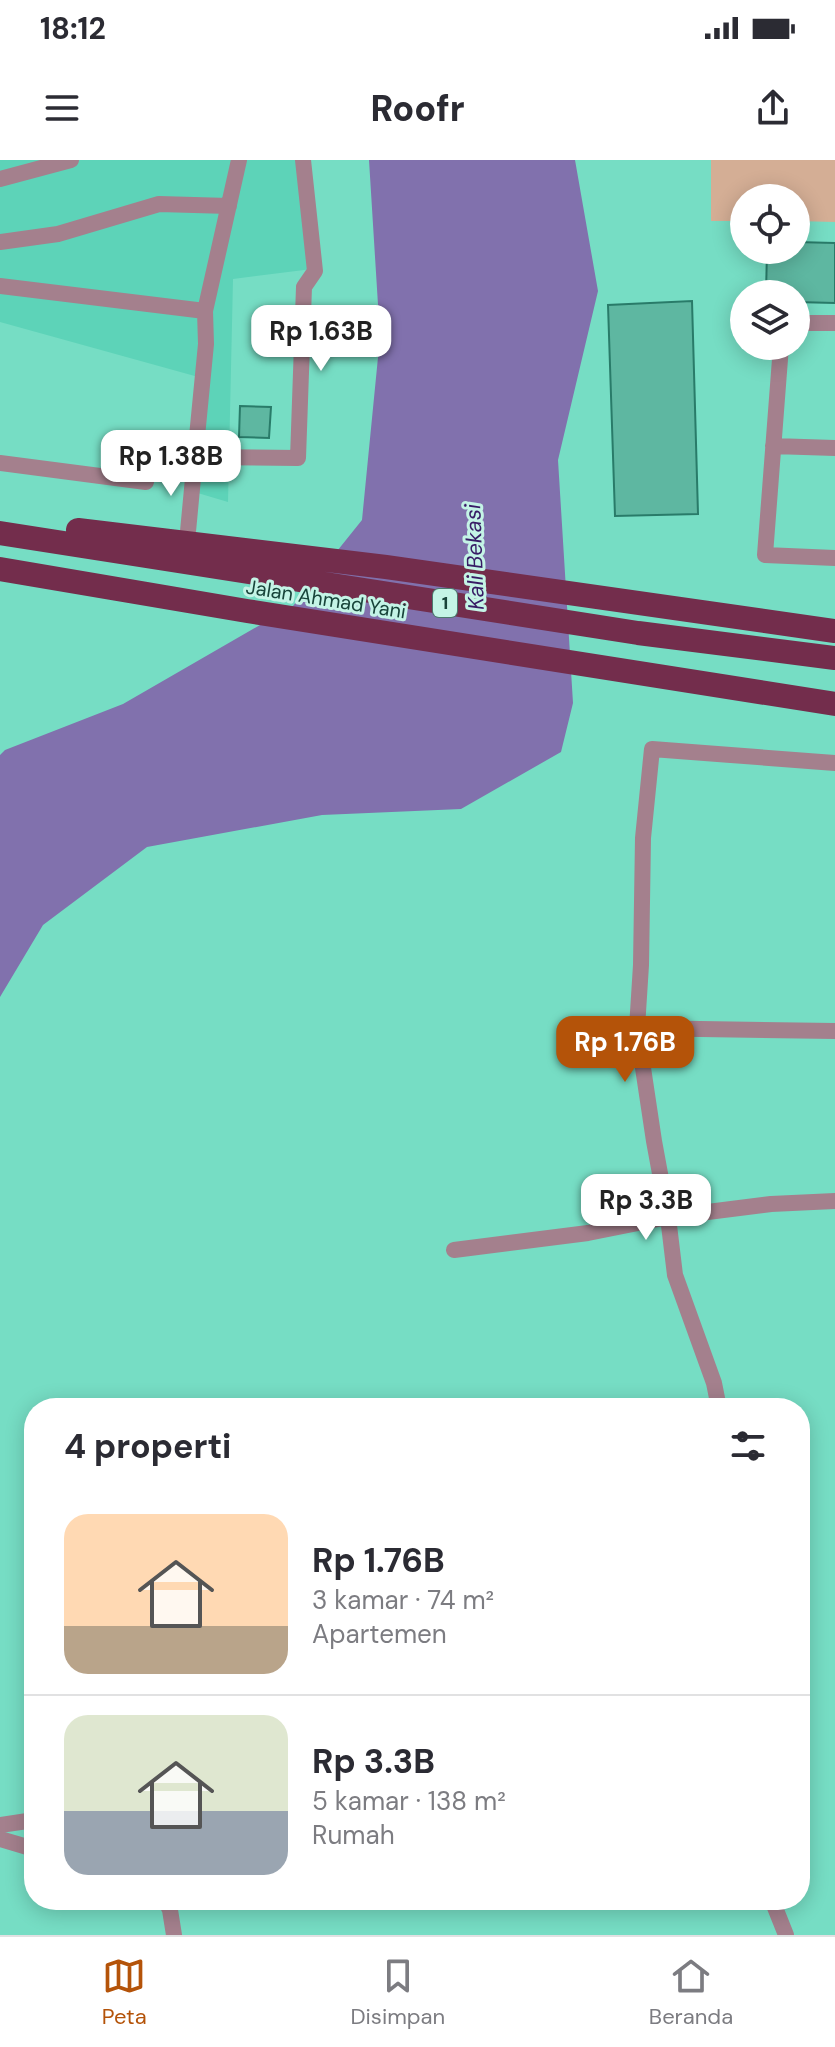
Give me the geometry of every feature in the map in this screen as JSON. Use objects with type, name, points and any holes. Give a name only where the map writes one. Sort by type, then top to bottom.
[{"type":"highway","points":[[0,518],[91,532],[267,551],[835,631]]},
{"type":"highway","name":"Jalan Ahmad Yani","points":[[0,533],[638,633],[835,658]]},
{"type":"highway","name":"Jalan Ahmad Yani","points":[[0,569],[835,704]]},
{"type":"street","points":[[0,179],[71,160]]},
{"type":"street","points":[[187,542],[206,344],[205,311],[239,160]]},
{"type":"street","points":[[195,457],[298,458],[304,287],[315,271],[303,160]]},
{"type":"street","points":[[0,242],[58,234],[159,204],[229,206]]},
{"type":"street","points":[[0,286],[205,311]]},
{"type":"street","points":[[810,323],[835,323]]},
{"type":"street","points":[[780,360],[765,555],[835,558]]},
{"type":"street","points":[[773,446],[835,448]]},
{"type":"street","points":[[0,463],[146,482]]},
{"type":"street","points":[[717,1398],[675,1275],[637,1028],[643,838],[652,749],[835,763]]},
{"type":"street","points":[[637,1028],[835,1031]]},
{"type":"street","points":[[454,1250],[588,1233],[668,1217],[771,1204],[835,1201]]},
{"type":"street","points":[[0,1825],[24,1821]]},
{"type":"street","points":[[0,1839],[24,1846]]},
{"type":"street","points":[[170,1910],[174,1935]]},
{"type":"street","points":[[776,1910],[786,1935]]},
{"type":"shaded area","points":[[0,160],[297,160],[312,269],[233,279],[228,502],[191,491],[202,378],[0,322]]},
{"type":"shaded area","points":[[711,160],[835,160],[835,222],[810,221],[810,184],[730,184],[730,221],[711,221]]},
{"type":"water","name":"Kali Bekasi","points":[[369,160],[575,160],[598,291],[558,460],[573,703],[561,752],[461,809],[322,815],[147,847],[43,925],[0,997],[0,755],[5,750],[123,704],[293,606],[362,520],[380,337]]},
{"type":"building","points":[[810,242],[835,243],[835,303],[810,302],[810,280],[766,280],[767,264],[810,264]]},
{"type":"building","points":[[692,301],[698,514],[615,516],[608,305]]},
{"type":"building","points":[[240,406],[271,407],[269,438],[239,437]]}]
